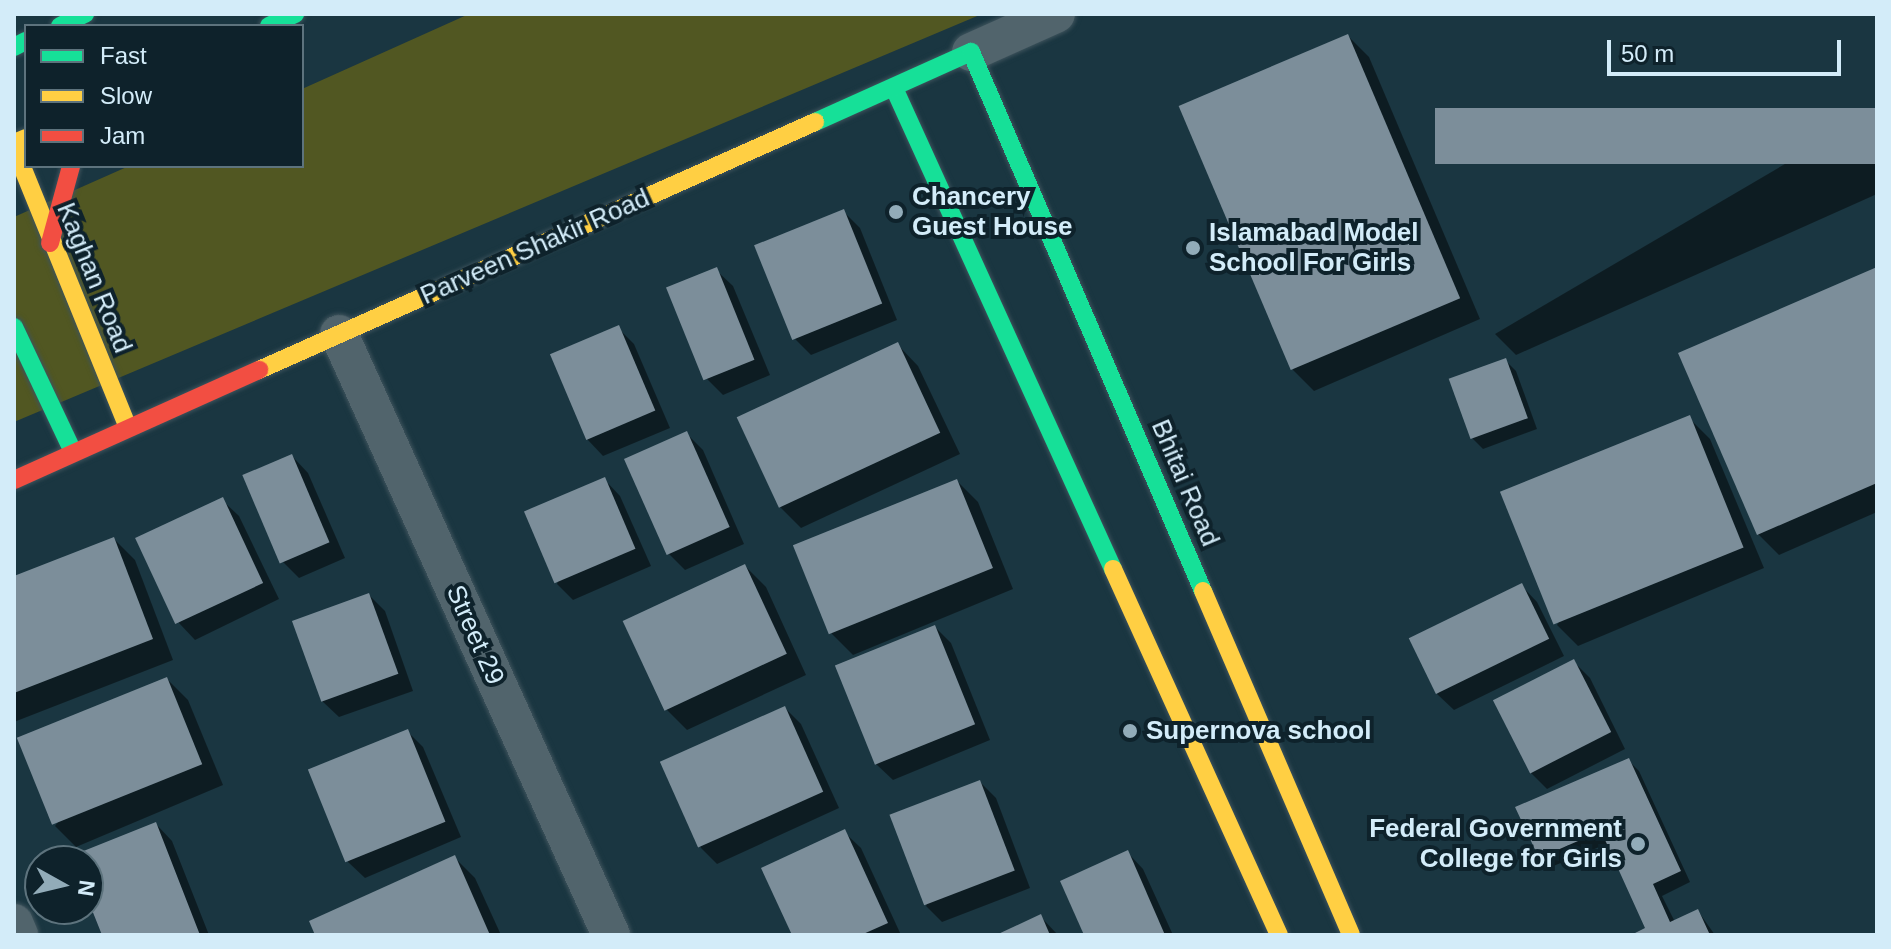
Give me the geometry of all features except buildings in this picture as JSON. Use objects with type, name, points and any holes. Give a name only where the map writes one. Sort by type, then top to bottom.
[{"type":"street","points":[[40,14],[63,24],[85,14]]},
{"type":"street","points":[[273,24],[295,14]]},
{"type":"street","name":"Parveen Shakir Road","points":[[14,480],[1056,14]]},
{"type":"street","name":"Bhitai Road","points":[[971,52],[1351,935]]},
{"type":"street","points":[[894,88],[1267,931]]},
{"type":"street","name":"Kaghan Road","points":[[14,145],[50,243],[128,428]]},
{"type":"street","points":[[50,243],[70,168]]},
{"type":"street","points":[[14,327],[73,452]]},
{"type":"street","name":"Street 29","points":[[339,334],[611,935]]},
{"type":"street","points":[[14,923],[19,935]]},
{"type":"green space","points":[[469,14],[982,14],[14,422],[14,217],[124,168],[304,168],[304,88]]},
{"type":"traffic: fast","points":[[64,24],[85,14]]},
{"type":"traffic: fast","points":[[273,24],[295,14]]},
{"type":"traffic: fast","points":[[14,47],[24,42]]},
{"type":"traffic: fast","points":[[815,122],[971,52],[1203,591]]},
{"type":"traffic: fast","points":[[894,88],[1113,569]]},
{"type":"traffic: fast","points":[[14,327],[73,452]]},
{"type":"traffic: slow","points":[[259,370],[815,122]]},
{"type":"traffic: slow","points":[[14,143],[24,139]]},
{"type":"traffic: slow","points":[[14,147],[128,428]]},
{"type":"traffic: slow","points":[[1113,569],[1279,935]]},
{"type":"traffic: slow","points":[[1203,591],[1351,935]]},
{"type":"traffic: jam","points":[[50,243],[70,168]]},
{"type":"traffic: jam","points":[[14,480],[259,370]]},
{"type":"place","name":"Chancery Guest House","points":[[896,212]]},
{"type":"place","name":"Islamabad Model School For Girls","points":[[1193,248]]},
{"type":"place","name":"Supernova school","points":[[1130,731]]},
{"type":"place","name":"Federal Government College for Girls","points":[[1638,844]]}]
